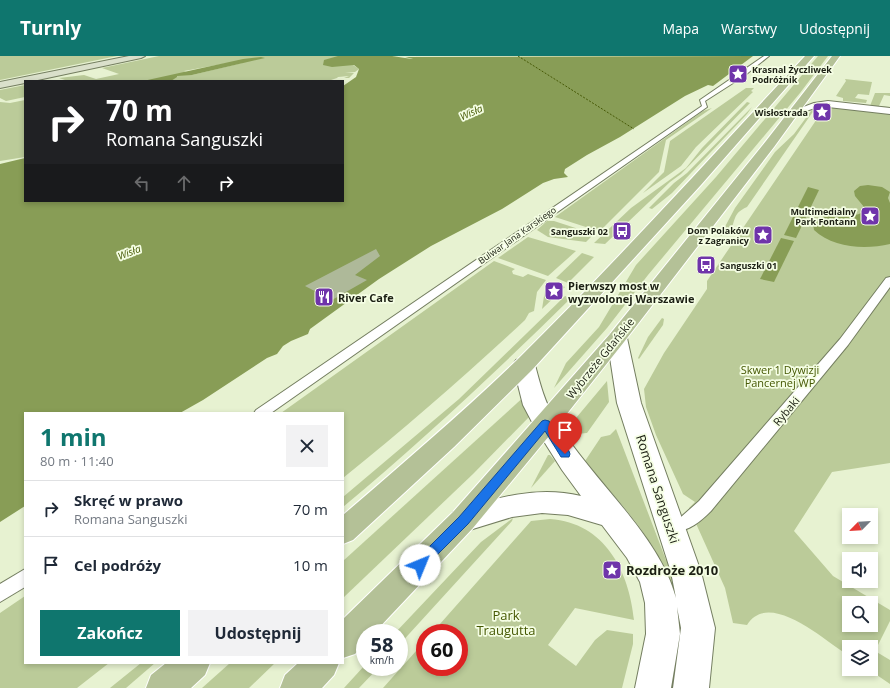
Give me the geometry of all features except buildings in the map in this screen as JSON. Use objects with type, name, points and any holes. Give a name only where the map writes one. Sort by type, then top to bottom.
[{"type":"main road","points":[[24,80],[141,56]]},
{"type":"main road","points":[[344,531],[445,441],[524,365],[700,177],[810,56]]},
{"type":"main road","name":"Wybrzeże Gdańskie","points":[[344,641],[463,520],[545,424],[617,338],[836,56]]},
{"type":"main road","points":[[0,85],[24,80]]},
{"type":"main road","points":[[164,688],[192,664]]},
{"type":"main road","points":[[298,688],[321,664]]},
{"type":"street","name":"Bulwar Jana Karskiego","points":[[262,412],[704,106],[702,101],[742,75],[766,56]]},
{"type":"street","points":[[811,90],[831,100],[850,105],[890,111]]},
{"type":"street","points":[[794,112],[817,105],[850,105]]},
{"type":"street","name":"Rybaki","points":[[670,525],[682,525],[691,521],[705,506],[844,342],[890,280]]},
{"type":"street","name":"Romana Sanguszki","points":[[617,338],[629,403],[686,572],[698,628],[691,688]]},
{"type":"street","points":[[524,365],[535,405],[545,424],[568,458],[637,549],[655,579],[661,603],[663,634],[653,688]]},
{"type":"street","points":[[463,520],[495,511],[542,502],[579,507],[611,516]]},
{"type":"street","points":[[0,594],[24,577]]},
{"type":"green space","points":[[0,56],[117,56],[0,80]]},
{"type":"green space","points":[[159,56],[340,56],[359,69],[355,72],[345,73],[354,73],[349,78],[344,78],[349,76],[338,77],[331,80],[65,80],[59,78],[84,75],[96,79],[119,74],[102,68]],"holes":[[[228,63],[242,63],[192,75],[184,71]]]},
{"type":"green space","points":[[818,56],[828,56],[800,93],[648,275],[607,328],[554,388],[566,363],[599,327],[636,265],[716,177]]},
{"type":"green space","points":[[845,79],[872,82],[869,95],[858,94],[855,98],[867,100],[866,103],[843,101],[843,98],[836,96],[846,81]]},
{"type":"green space","points":[[24,85],[24,97],[6,101],[0,98],[0,90]]},
{"type":"green space","points":[[746,88],[754,88],[751,91],[753,92],[696,147],[681,166],[643,193],[664,172],[670,141]]},
{"type":"green space","points":[[875,93],[890,93],[890,96],[884,95],[879,106],[890,107],[890,109],[870,106]]},
{"type":"green space","points":[[24,100],[24,157],[0,161],[0,102],[10,103]]},
{"type":"green space","points":[[747,102],[750,103],[681,174],[670,182],[605,244],[594,243],[631,208],[686,168],[702,148]]},
{"type":"green space","points":[[752,107],[672,193],[652,209],[649,208],[674,183],[687,173]]},
{"type":"green space","name":"Skwer 1 Dywizji Pancernej WP","points":[[842,107],[890,113],[890,463],[832,472],[794,531],[833,576],[842,581],[842,588],[853,588],[867,596],[842,596],[842,632],[878,632],[878,603],[890,610],[890,621],[878,645],[878,640],[842,640],[842,651],[812,630],[783,615],[769,613],[757,615],[747,625],[733,623],[725,588],[689,508],[695,502],[683,494],[656,435],[646,407],[644,389],[664,353],[707,289],[707,281],[823,110],[827,108]]},
{"type":"green space","points":[[712,108],[666,140],[659,172],[602,229],[592,229],[555,217],[703,111]]},
{"type":"green space","points":[[816,108],[818,109],[812,113],[747,207],[736,215],[728,235],[720,236],[735,208],[775,152],[794,134],[811,111]]},
{"type":"green space","points":[[547,221],[554,221],[594,234],[586,242],[548,237],[537,230]]},
{"type":"green space","points":[[528,237],[576,251],[548,276],[498,258]]},
{"type":"green space","points":[[582,253],[594,257],[568,283],[556,278]]},
{"type":"green space","points":[[494,261],[515,269],[512,271],[513,274],[523,277],[528,274],[546,280],[537,292],[534,311],[529,313],[525,320],[481,361],[390,440],[344,477],[344,412],[282,412]]},
{"type":"green space","points":[[552,282],[565,287],[542,309],[545,290]]},
{"type":"green space","points":[[565,296],[571,298],[459,405],[344,506],[344,496],[459,399]]},
{"type":"green space","points":[[662,318],[664,319],[663,325],[639,359],[638,358],[648,337]]},
{"type":"green space","points":[[607,381],[609,402],[587,433],[576,434],[571,441],[566,433],[566,430]]},
{"type":"green space","points":[[527,394],[531,415],[473,474],[344,597],[344,560]]},
{"type":"green space","points":[[616,429],[666,560],[669,560],[686,614],[680,688],[672,688],[678,656],[679,625],[675,600],[668,578],[658,556],[646,536],[585,461],[601,437],[610,435]]},
{"type":"green space","points":[[548,455],[550,455],[555,461],[531,488]]},
{"type":"green space","points":[[513,518],[512,521],[418,624],[416,624],[416,626],[408,635],[408,624],[404,624],[481,542]]},
{"type":"green space","name":"Park Traugutta","points":[[550,519],[569,522],[586,530],[599,540],[611,553],[620,568],[631,602],[634,620],[575,608],[548,645],[576,666],[595,640],[607,630],[633,634],[633,644],[622,688],[383,688],[394,676],[408,676],[408,660],[416,651],[416,676],[468,676],[468,624],[440,624],[531,521]]},
{"type":"green space","points":[[24,597],[24,664],[108,664],[77,688],[0,688],[0,613]]},
{"type":"green space","name":"Skwer 1 Dywizji Pancernej WP","points":[[878,653],[890,660],[890,684],[878,676]]},
{"type":"green space","points":[[140,664],[154,664],[126,688],[110,688]]},
{"type":"green space","points":[[229,664],[274,664],[249,688],[202,688]]},
{"type":"green space","points":[[356,675],[370,676],[359,688],[344,688]]},
{"type":"water","name":"Wisła","points":[[338,56],[392,56],[413,59],[405,57],[753,56],[713,86],[708,85],[685,96],[620,137],[565,169],[564,173],[568,177],[554,179],[543,183],[502,209],[431,246],[379,279],[310,329],[308,334],[291,341],[283,346],[277,354],[267,358],[203,400],[182,412],[24,412],[24,507],[0,522],[0,164],[24,158],[24,202],[344,202],[344,85],[356,77],[359,69],[354,65],[332,67],[323,65],[324,60]]},
{"type":"water","points":[[265,58],[192,75],[177,76],[172,80],[148,80],[243,59]]},
{"type":"water","name":"Multimedialny Park Fontann","points":[[868,185],[882,187],[890,192],[888,198],[890,203],[890,244],[870,247],[850,246],[830,241],[814,230],[813,223],[823,217],[849,216],[861,213],[864,207],[855,196],[854,191],[860,186]]},
{"type":"water","points":[[808,187],[819,190],[796,238],[784,235]]},
{"type":"water","points":[[781,238],[794,241],[774,282],[760,279]]},
{"type":"ferry route","points":[[518,56],[634,129]]},
{"type":"place","name":"Krasnal Życzliwek Podróżnik","points":[[738,74]]},
{"type":"place","name":"Wisłostrada","points":[[822,112]]},
{"type":"place","name":"Multimedialny Park Fontann","points":[[870,216]]},
{"type":"place","name":"Sanguszki 02","points":[[622,231]]},
{"type":"place","name":"Dom Polaków z Zagranicy","points":[[763,235]]},
{"type":"place","name":"Sanguszki 01","points":[[706,265]]},
{"type":"place","name":"Pierwszy most w wyzwolonej Warszawie","points":[[554,291]]},
{"type":"place","name":"River Cafe","points":[[324,297]]},
{"type":"place","name":"Rozdroże 2010","points":[[612,570]]},
{"type":"route","points":[[420,565],[463,520],[545,424],[565,454]]}]
